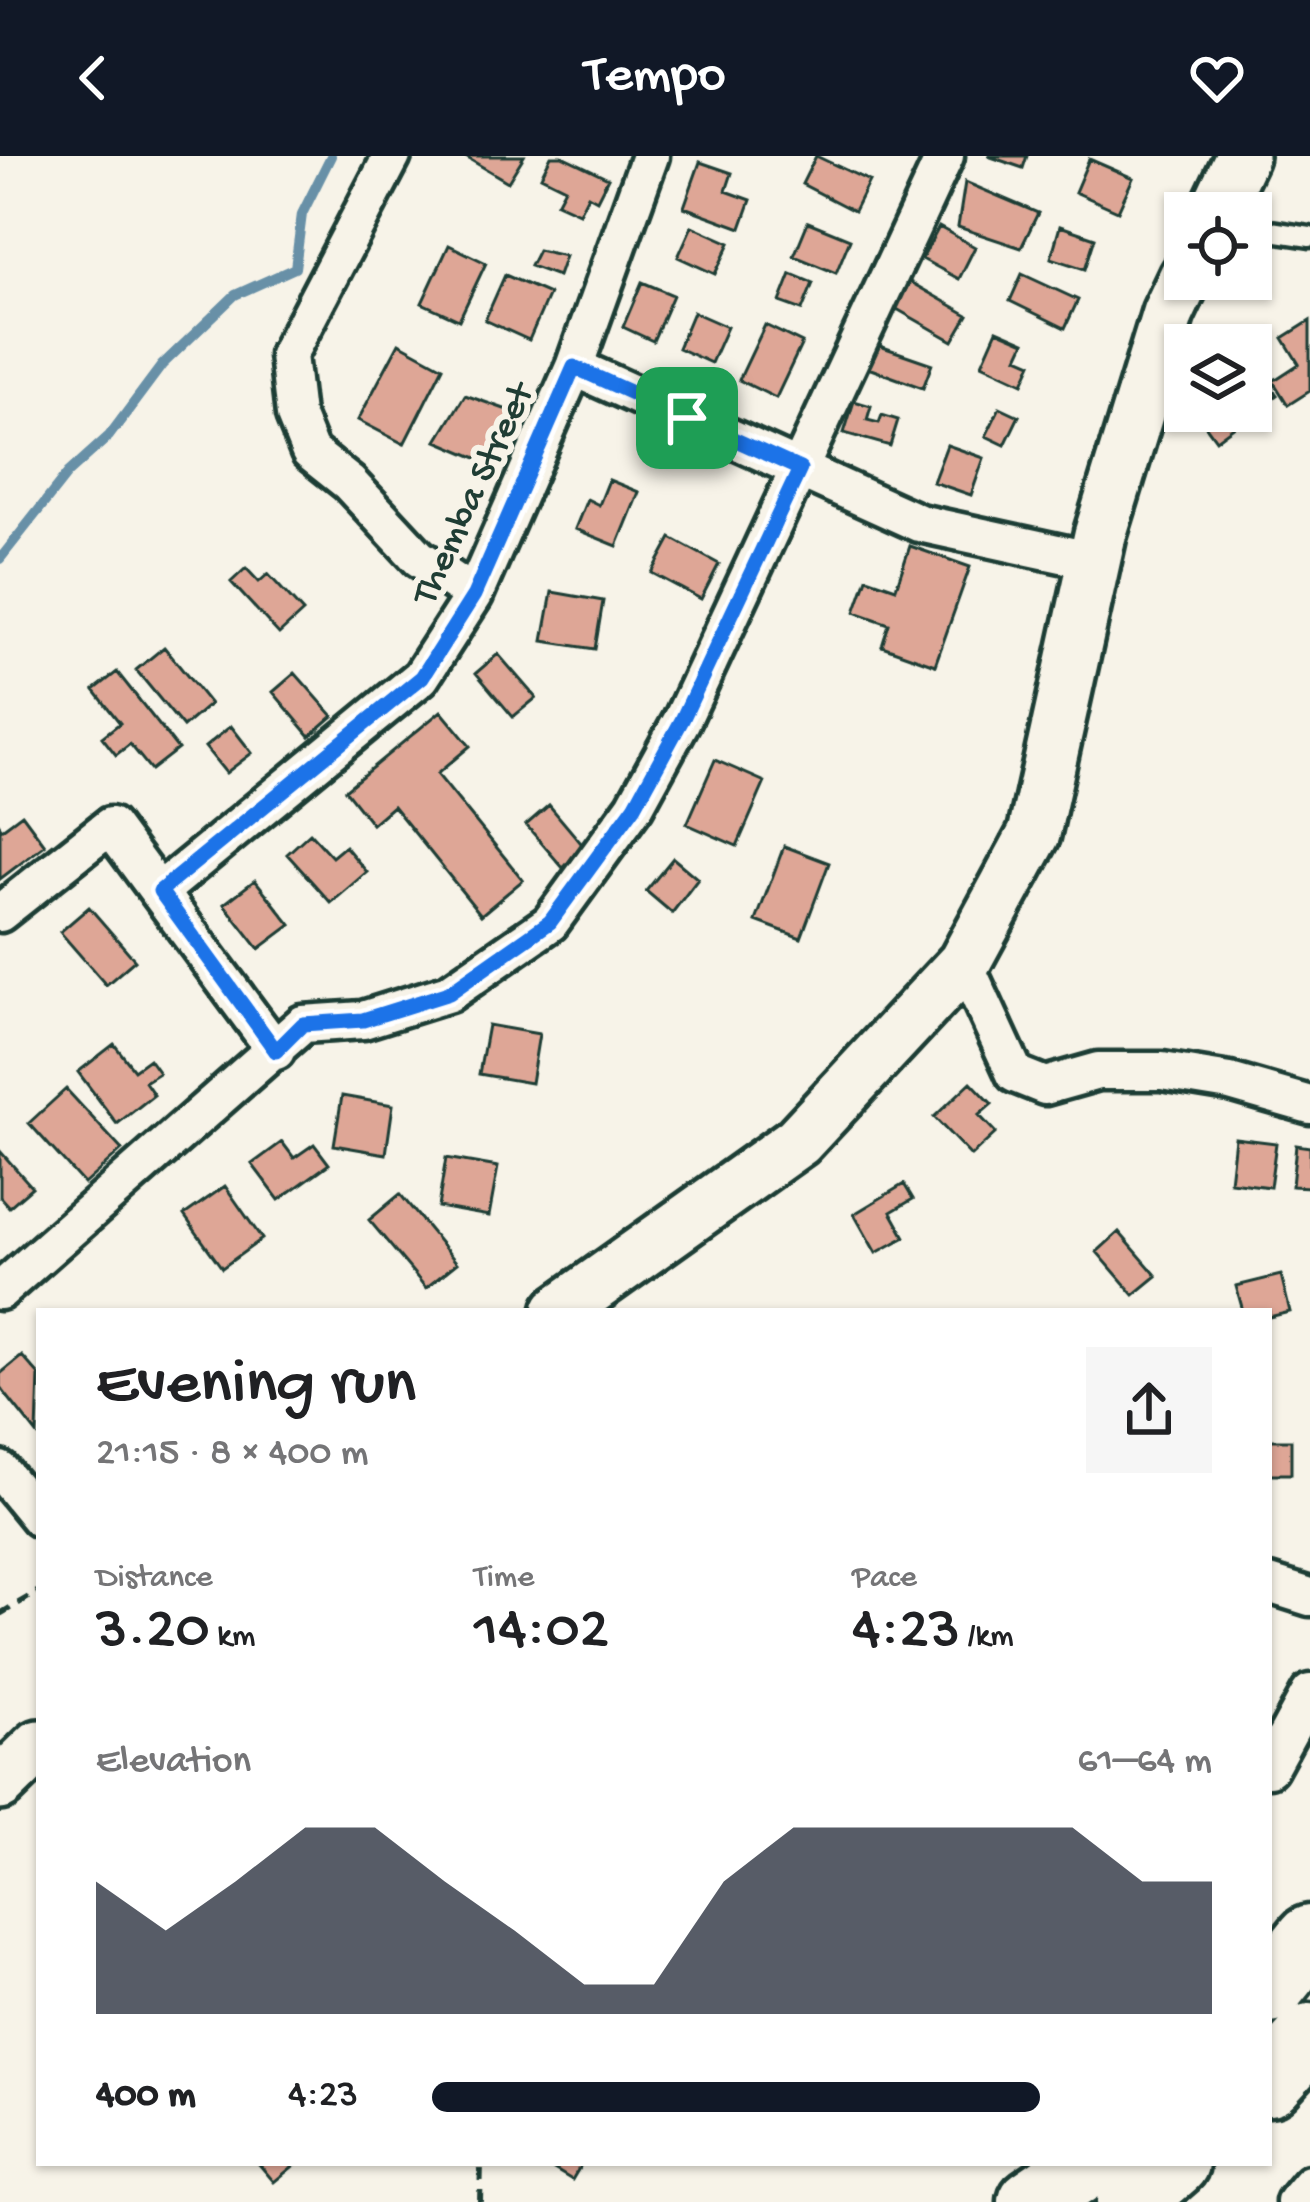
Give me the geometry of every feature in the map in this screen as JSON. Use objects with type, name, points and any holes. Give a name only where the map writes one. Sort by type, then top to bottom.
[{"type":"highway","points":[[1272,1986],[1310,1939]]},
{"type":"highway","points":[[1272,2079],[1310,2037]]},
{"type":"highway","points":[[1032,2202],[1085,2166]]},
{"type":"highway","points":[[1130,2202],[1172,2166]]},
{"type":"street","points":[[392,156],[288,355],[295,415],[310,452],[349,483],[419,558],[474,595]]},
{"type":"street","name":"Themba Street","points":[[160,891],[422,677],[474,595],[574,367],[650,156]]},
{"type":"street","points":[[0,1292],[303,1024],[363,1020],[449,993],[550,922],[635,806],[682,720],[945,156]]},
{"type":"street","points":[[1225,192],[1242,156]]},
{"type":"street","points":[[563,1308],[798,1141],[964,963],[1034,834],[1094,561],[1174,300]]},
{"type":"street","points":[[574,367],[919,523],[1094,561]]},
{"type":"street","points":[[0,913],[110,826],[276,1051]]},
{"type":"street","points":[[964,963],[1015,1074],[1045,1086],[1098,1071],[1162,1071],[1230,1082],[1310,1105]]},
{"type":"street","points":[[0,1470],[36,1514]]},
{"type":"street","points":[[1272,1585],[1310,1597]]},
{"type":"street","points":[[1272,1763],[1310,1694]]},
{"type":"street","points":[[0,1784],[36,1749]]},
{"type":"street","points":[[1294,2202],[1310,2184]]},
{"type":"lane","points":[[1272,231],[1310,236]]},
{"type":"path","points":[[0,1614],[36,1593]]},
{"type":"path","points":[[479,2202],[481,2166]]},
{"type":"building","points":[[464,156],[524,156],[508,182]]},
{"type":"building","points":[[551,156],[562,156],[608,178],[597,200],[588,195],[579,213],[557,203],[565,188],[541,176]]},
{"type":"building","points":[[816,156],[869,181],[854,211],[802,184]]},
{"type":"building","points":[[988,156],[1027,156],[1023,168]]},
{"type":"building","points":[[1089,159],[1133,178],[1118,211],[1075,192]]},
{"type":"building","points":[[700,162],[732,173],[726,191],[751,200],[741,228],[684,207]]},
{"type":"building","points":[[965,182],[1038,213],[1021,248],[958,227]]},
{"type":"building","points":[[808,222],[850,239],[836,273],[794,256]]},
{"type":"building","points":[[692,226],[730,243],[715,274],[678,257]]},
{"type":"building","points":[[1060,226],[1095,238],[1085,269],[1051,258]]},
{"type":"building","points":[[939,227],[975,247],[959,279],[922,259]]},
{"type":"building","points":[[449,245],[486,263],[459,320],[422,303]]},
{"type":"building","points":[[538,250],[565,256],[558,276],[530,266]]},
{"type":"building","points":[[791,274],[813,283],[802,310],[780,302]]},
{"type":"building","points":[[1022,274],[1078,300],[1065,328],[1010,301]]},
{"type":"building","points":[[505,275],[549,294],[529,340],[485,320]]},
{"type":"building","points":[[642,282],[673,295],[653,341],[623,327]]},
{"type":"building","points":[[910,282],[968,315],[953,341],[895,308]]},
{"type":"building","points":[[693,312],[727,327],[711,363],[678,348]]},
{"type":"building","points":[[1310,321],[1310,391],[1288,405],[1273,381],[1299,364],[1283,338]]},
{"type":"building","points":[[765,325],[802,343],[776,398],[739,380]]},
{"type":"building","points":[[997,330],[1025,342],[1018,357],[1032,363],[1023,383],[982,364]]},
{"type":"building","points":[[399,343],[443,367],[404,444],[358,420]]},
{"type":"building","points":[[877,345],[932,364],[923,388],[868,368]]},
{"type":"building","points":[[465,395],[513,412],[491,464],[437,441]]},
{"type":"building","points":[[854,401],[871,406],[867,420],[879,423],[882,415],[898,420],[890,446],[844,433]]},
{"type":"building","points":[[1000,407],[1019,416],[1005,445],[986,436]]},
{"type":"building","points":[[947,445],[984,458],[971,495],[933,482]]},
{"type":"building","points":[[609,480],[639,492],[617,546],[575,529],[587,499],[599,505]]},
{"type":"building","points":[[671,538],[719,564],[701,599],[652,573]]},
{"type":"building","points":[[910,546],[970,567],[935,665],[882,646],[889,624],[855,612],[867,578],[896,588]]},
{"type":"building","points":[[246,568],[259,582],[268,574],[303,612],[279,634],[231,582]]},
{"type":"building","points":[[552,592],[603,601],[595,649],[543,641]]},
{"type":"building","points":[[164,647],[210,704],[183,727],[136,670]]},
{"type":"building","points":[[498,654],[536,698],[513,717],[476,673]]},
{"type":"building","points":[[117,672],[178,749],[151,770],[130,744],[116,755],[102,737],[120,723],[94,690]]},
{"type":"building","points":[[295,673],[333,716],[310,736],[273,692]]},
{"type":"building","points":[[441,711],[470,746],[437,774],[523,880],[481,915],[393,806],[372,824],[345,790]]},
{"type":"building","points":[[231,726],[252,753],[226,773],[205,747]]},
{"type":"building","points":[[715,760],[765,782],[737,846],[687,824]]},
{"type":"building","points":[[549,805],[586,849],[563,868],[526,825]]},
{"type":"building","points":[[22,814],[45,845],[0,879],[0,826]]},
{"type":"building","points":[[310,833],[332,857],[345,846],[367,872],[331,903],[287,854]]},
{"type":"building","points":[[784,846],[829,863],[801,938],[756,921]]},
{"type":"building","points":[[673,858],[698,879],[672,913],[646,891]]},
{"type":"building","points":[[255,880],[291,925],[259,949],[224,904]]},
{"type":"building","points":[[89,907],[135,960],[106,985],[60,932]]},
{"type":"building","points":[[488,1025],[539,1034],[531,1083],[479,1074]]},
{"type":"building","points":[[114,1044],[134,1070],[149,1059],[159,1073],[145,1082],[154,1095],[117,1124],[78,1072]]},
{"type":"building","points":[[971,1082],[992,1104],[979,1115],[996,1133],[971,1156],[934,1117]]},
{"type":"building","points":[[66,1089],[122,1150],[84,1184],[29,1123]]},
{"type":"building","points":[[342,1096],[393,1105],[386,1154],[334,1145]]},
{"type":"building","points":[[1235,1138],[1276,1143],[1270,1187],[1230,1182]]},
{"type":"building","points":[[282,1142],[294,1158],[314,1144],[329,1164],[279,1200],[252,1164]]},
{"type":"building","points":[[1296,1145],[1310,1147],[1310,1187],[1292,1186]]},
{"type":"building","points":[[0,1151],[32,1187],[9,1207],[0,1197]]},
{"type":"building","points":[[446,1158],[498,1167],[489,1216],[438,1207]]},
{"type":"building","points":[[904,1184],[913,1199],[891,1212],[905,1237],[876,1253],[854,1214]]},
{"type":"building","points":[[225,1186],[262,1239],[222,1268],[184,1215]]},
{"type":"building","points":[[400,1194],[457,1263],[426,1288],[369,1220]]},
{"type":"building","points":[[1119,1232],[1157,1276],[1134,1295],[1097,1252]]},
{"type":"building","points":[[1281,1275],[1290,1312],[1272,1316],[1272,1308],[1242,1308],[1236,1286]]},
{"type":"building","points":[[22,1356],[36,1372],[36,1433],[0,1387],[0,1374]]},
{"type":"building","points":[[1272,1440],[1291,1440],[1291,1474],[1272,1474]]},
{"type":"building","points":[[261,2166],[293,2166],[274,2182]]},
{"type":"building","points":[[549,2166],[580,2166],[572,2180]]},
{"type":"waterway","points":[[0,559],[68,473],[109,436],[162,365],[235,295],[295,268],[302,214],[331,156]]},
{"type":"route","points":[[574,367],[687,418],[800,469],[682,720],[635,806],[550,922],[449,993],[363,1020],[303,1024],[276,1051],[160,891],[422,677],[474,595],[574,367]]}]
